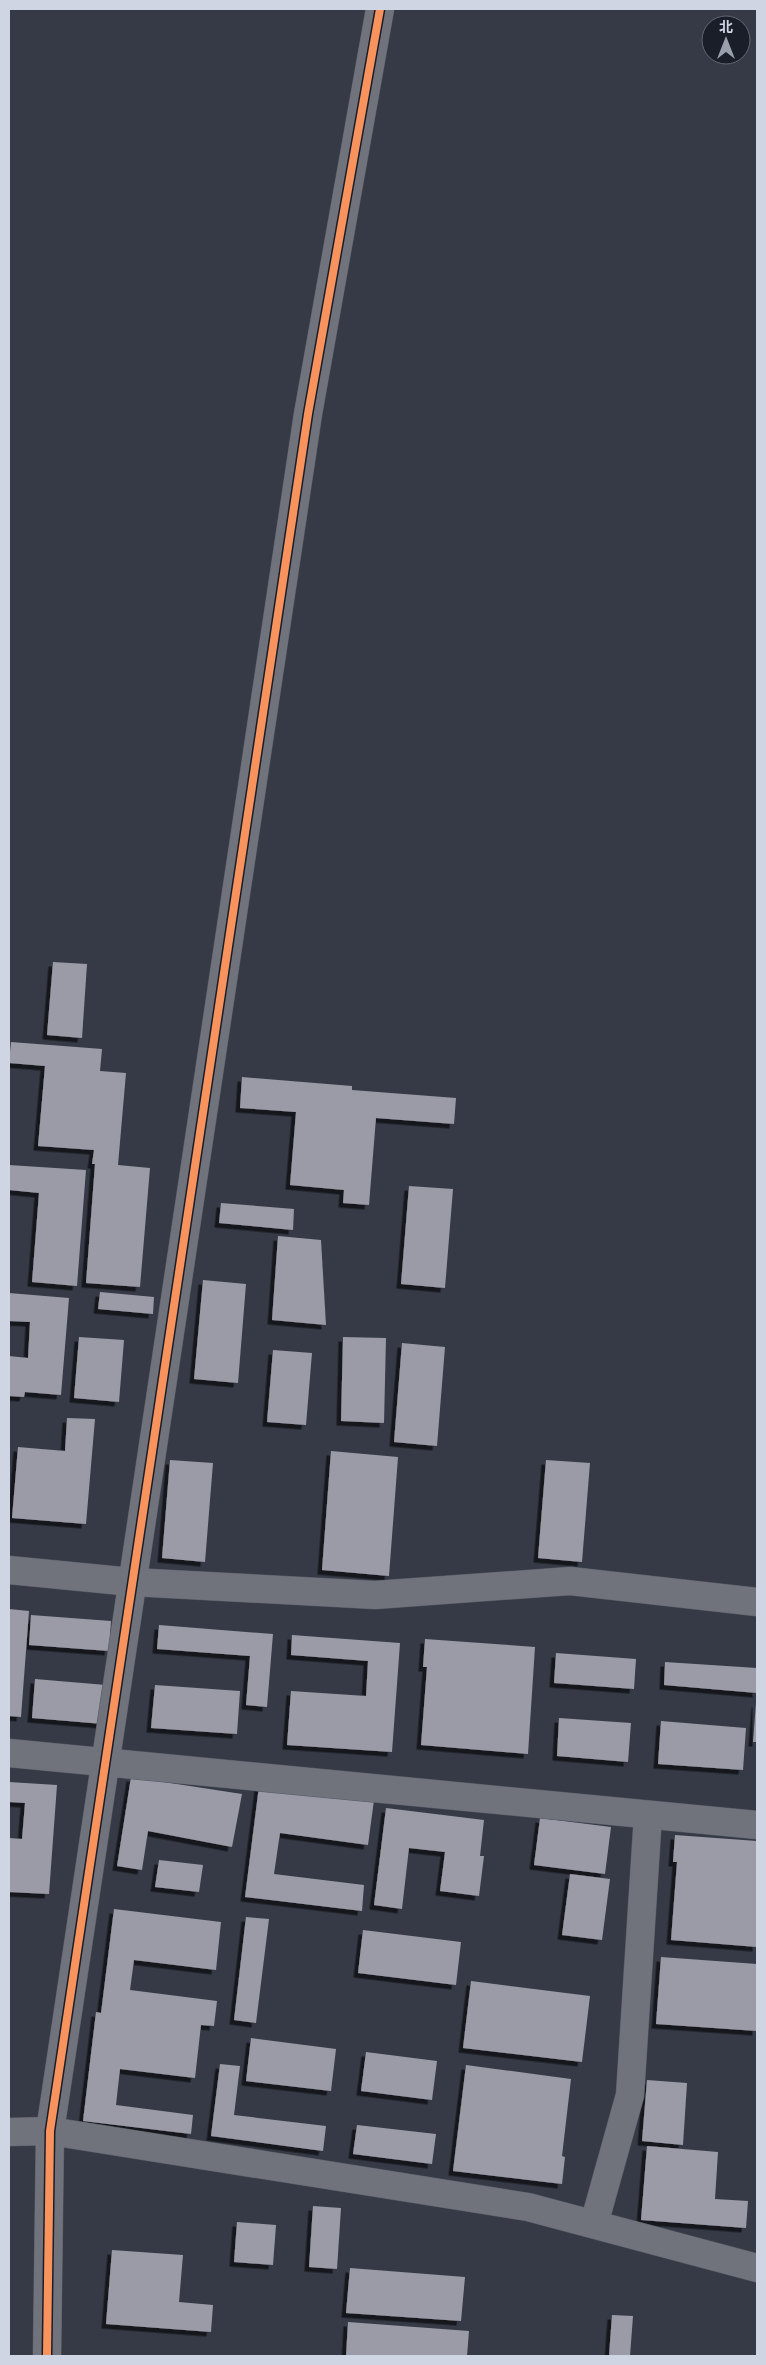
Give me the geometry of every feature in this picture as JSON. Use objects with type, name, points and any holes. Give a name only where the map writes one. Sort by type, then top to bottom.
[{"type":"street","points":[[47,2356],[50,2131],[308,414],[380,9]]},
{"type":"street","points":[[9,1570],[132,1582],[375,1595],[570,1581],[757,1602]]},
{"type":"street","points":[[9,1753],[757,1825]]},
{"type":"street","points":[[594,2224],[630,2095],[648,1815]]},
{"type":"street","points":[[9,2132],[50,2131],[528,2207],[757,2268]]},
{"type":"building","points":[[53,962],[87,964],[82,1038],[47,1035]]},
{"type":"building","points":[[11,1042],[102,1049],[100,1071],[126,1073],[118,1165],[150,1168],[140,1287],[86,1283],[95,1164],[92,1164],[94,1150],[38,1146],[45,1066],[9,1063]]},
{"type":"building","points":[[242,1077],[352,1086],[352,1090],[456,1098],[454,1124],[376,1118],[369,1205],[343,1203],[344,1190],[290,1185],[296,1112],[240,1108]]},
{"type":"building","points":[[9,1165],[86,1170],[77,1286],[32,1282],[39,1193],[9,1190]]},
{"type":"building","points":[[409,1186],[453,1189],[445,1288],[401,1284]]},
{"type":"building","points":[[221,1203],[294,1209],[293,1230],[219,1223]]},
{"type":"building","points":[[278,1236],[321,1240],[326,1325],[272,1320]]},
{"type":"building","points":[[203,1280],[246,1284],[238,1383],[194,1379]]},
{"type":"building","points":[[100,1292],[154,1297],[153,1314],[98,1309]]},
{"type":"building","points":[[9,1293],[69,1298],[61,1395],[25,1392],[24,1397],[9,1396],[9,1356],[28,1358],[30,1322],[9,1321]]},
{"type":"building","points":[[79,1337],[124,1340],[119,1402],[74,1398]]},
{"type":"building","points":[[343,1337],[386,1338],[384,1423],[341,1421]]},
{"type":"building","points":[[402,1343],[445,1347],[437,1446],[394,1442]]},
{"type":"building","points":[[273,1350],[312,1353],[306,1425],[267,1422]]},
{"type":"building","points":[[67,1418],[95,1419],[86,1524],[12,1518],[18,1447],[65,1451]]},
{"type":"building","points":[[331,1451],[398,1457],[389,1576],[322,1570]]},
{"type":"building","points":[[170,1460],[213,1463],[205,1562],[162,1558]]},
{"type":"building","points":[[546,1460],[590,1463],[582,1562],[538,1558]]},
{"type":"building","points":[[9,1609],[29,1611],[21,1717],[9,1716]]},
{"type":"building","points":[[31,1615],[111,1621],[109,1651],[29,1645]]},
{"type":"building","points":[[159,1625],[273,1634],[267,1707],[246,1705],[250,1656],[157,1649]]},
{"type":"building","points":[[292,1635],[400,1643],[392,1752],[287,1745],[291,1691],[366,1696],[368,1661],[291,1655]]},
{"type":"building","points":[[425,1639],[535,1647],[528,1754],[421,1745],[427,1667],[423,1667]]},
{"type":"building","points":[[556,1653],[636,1659],[634,1689],[554,1683]]},
{"type":"building","points":[[665,1662],[757,1668],[757,1693],[664,1685]]},
{"type":"building","points":[[35,1679],[106,1685],[103,1724],[32,1718]]},
{"type":"building","points":[[155,1685],[240,1691],[237,1734],[151,1728]]},
{"type":"building","points":[[756,1703],[757,1742],[753,1742]]},
{"type":"building","points":[[559,1718],[631,1723],[628,1762],[557,1756]]},
{"type":"building","points":[[661,1721],[746,1728],[743,1770],[658,1764]]},
{"type":"building","points":[[131,1777],[242,1794],[232,1847],[148,1831],[142,1870],[117,1866]]},
{"type":"building","points":[[9,1782],[57,1785],[49,1894],[9,1892],[9,1838],[22,1839],[25,1803],[9,1802]]},
{"type":"building","points":[[259,1786],[374,1800],[368,1845],[280,1833],[274,1874],[364,1885],[362,1911],[245,1897]]},
{"type":"building","points":[[386,1808],[484,1820],[480,1856],[484,1856],[479,1896],[440,1891],[445,1852],[409,1848],[402,1909],[374,1905]]},
{"type":"building","points":[[540,1818],[611,1827],[605,1874],[534,1865]]},
{"type":"building","points":[[675,1835],[757,1841],[757,1947],[671,1940],[677,1862],[673,1862]]},
{"type":"building","points":[[159,1860],[203,1865],[199,1892],[155,1887]]},
{"type":"building","points":[[570,1874],[610,1879],[602,1940],[562,1935]]},
{"type":"building","points":[[114,1909],[221,1922],[216,1970],[134,1960],[130,1990],[217,2001],[214,2026],[201,2025],[195,2078],[120,2069],[116,2105],[193,2115],[191,2134],[83,2121],[96,2012],[101,2013]]},
{"type":"building","points":[[246,1917],[269,1919],[256,2023],[234,2020]]},
{"type":"building","points":[[363,1930],[461,1942],[456,1985],[358,1973]]},
{"type":"building","points":[[661,1957],[757,1964],[757,2031],[656,2024]]},
{"type":"building","points":[[471,1981],[590,1996],[582,2062],[463,2048]]},
{"type":"building","points":[[251,2038],[336,2049],[331,2091],[246,2081]]},
{"type":"building","points":[[366,2052],[437,2061],[432,2100],[361,2091]]},
{"type":"building","points":[[220,2064],[240,2066],[234,2115],[326,2126],[323,2151],[211,2136]]},
{"type":"building","points":[[466,2065],[571,2079],[562,2156],[565,2157],[562,2184],[453,2171]]},
{"type":"building","points":[[647,2080],[687,2083],[683,2145],[642,2141]]},
{"type":"building","points":[[357,2125],[436,2134],[432,2164],[353,2154]]},
{"type":"building","points":[[647,2146],[718,2152],[715,2199],[748,2201],[746,2228],[641,2220]]},
{"type":"building","points":[[313,2206],[341,2208],[337,2269],[309,2267]]},
{"type":"building","points":[[237,2222],[276,2225],[273,2265],[234,2262]]},
{"type":"building","points":[[112,2250],[183,2255],[179,2302],[213,2305],[211,2332],[106,2324]]},
{"type":"building","points":[[350,2268],[465,2277],[461,2321],[346,2313]]},
{"type":"building","points":[[612,2315],[633,2316],[630,2356],[609,2356]]},
{"type":"building","points":[[348,2322],[469,2331],[467,2356],[346,2356]]},
{"type":"cycle path","points":[[47,2356],[50,2131],[308,414],[380,9]]}]
